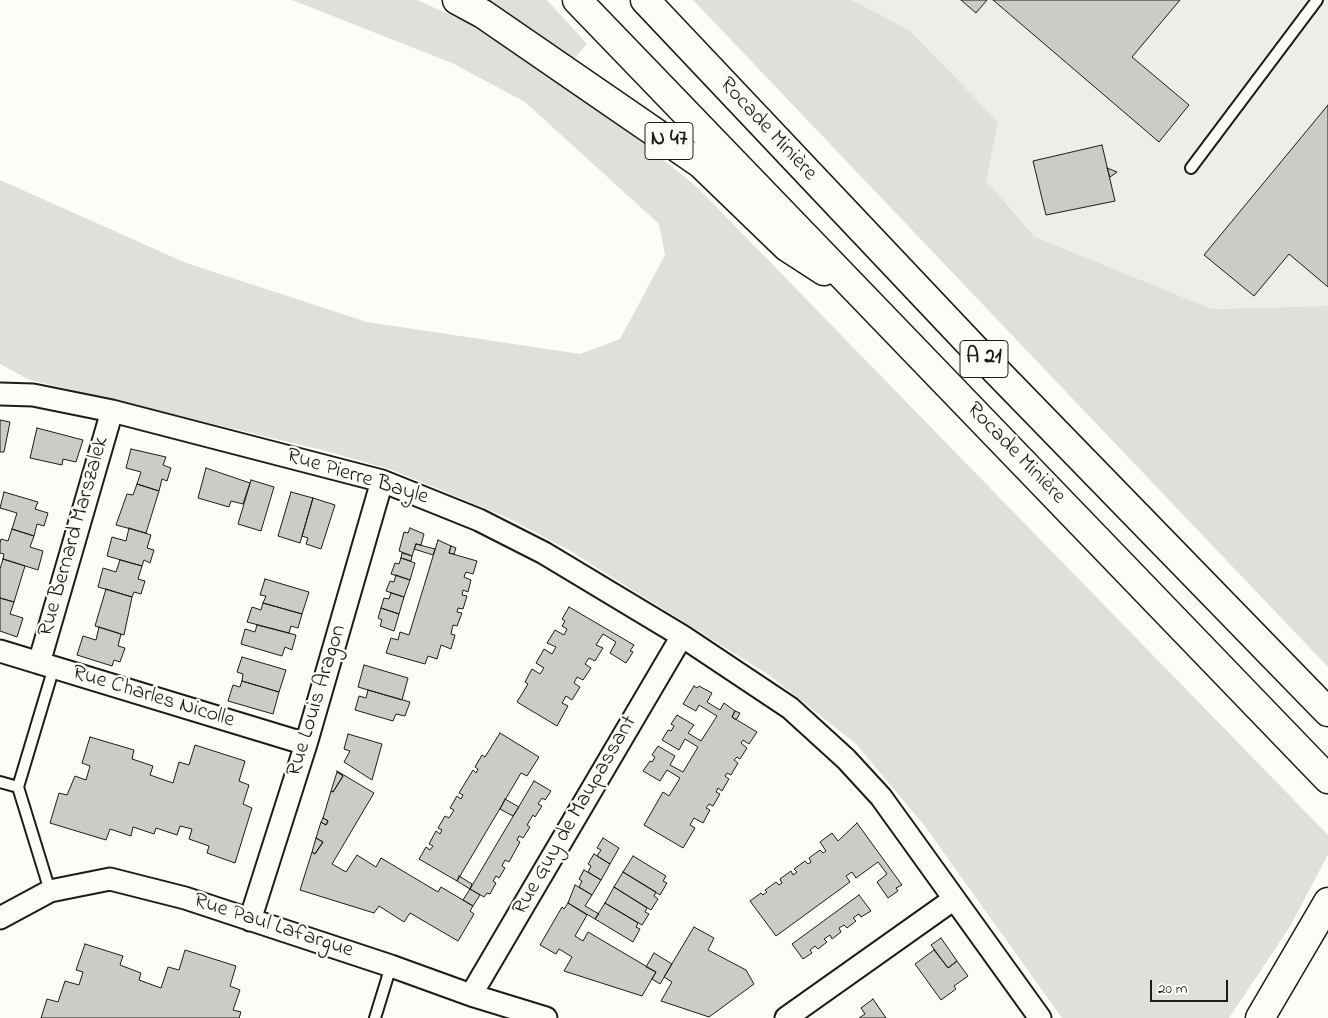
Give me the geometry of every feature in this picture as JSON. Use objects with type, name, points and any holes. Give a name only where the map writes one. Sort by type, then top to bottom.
[{"type":"main road","name":"N 47","points":[[457,0],[483,14],[701,164],[787,247],[866,300]]},
{"type":"main road","name":"Rocade Minière","points":[[577,0],[1328,779]]},
{"type":"main road","name":"Rocade Minière","points":[[646,0],[972,346],[1328,712]]},
{"type":"main road","points":[[1260,1018],[1328,902]]},
{"type":"street","name":"Rue Pierre Bayle","points":[[0,379],[33,395]]},
{"type":"street","name":"Rue Pierre Bayle","points":[[0,394],[33,395],[112,411],[382,481],[479,520],[544,553],[682,636],[790,708],[846,759],[881,797],[1040,1018]]},
{"type":"street","name":"Rue Bernard Marszalek","points":[[46,665],[112,411]]},
{"type":"street","name":"Rue Louis Aragon","points":[[250,920],[306,744],[382,481]]},
{"type":"street","name":"Rue Guy de Maupassant","points":[[471,995],[682,636]]},
{"type":"street","name":"Rue Charles Nicolle","points":[[0,651],[306,744]]},
{"type":"street","name":"Rue Paul Lafargue","points":[[0,918],[50,891],[110,878],[185,898],[391,966],[471,995],[546,1018]]},
{"type":"street","points":[[786,1018],[954,899]]},
{"type":"lane","points":[[1191,168],[1317,0]]},
{"type":"lane","points":[[46,665],[18,788],[50,891]]},
{"type":"lane","points":[[0,782],[18,788]]},
{"type":"lane","points":[[374,1018],[391,966]]},
{"type":"shaded area","points":[[292,0],[417,0],[466,22],[582,95],[696,186],[1328,835],[1328,854],[1291,925],[1229,1018],[1062,1018],[924,825],[856,744],[769,675],[567,549],[506,517],[392,470],[326,451],[30,380],[0,364],[0,180],[186,263],[367,322],[580,354],[620,339],[665,255],[659,224],[525,102],[452,63]]},
{"type":"shaded area","points":[[480,0],[547,0],[587,44],[574,59]]},
{"type":"shaded area","points":[[693,0],[851,0],[909,30],[998,122],[986,180],[1035,237],[1212,309],[1328,306],[1328,667]]},
{"type":"shaded area","points":[[832,0],[1328,0],[1328,306],[1212,309],[1035,237]]},
{"type":"building","points":[[961,0],[987,0],[976,13]]},
{"type":"building","points":[[993,0],[1180,0],[1132,57],[1189,105],[1159,142]]},
{"type":"building","points":[[1328,105],[1328,287],[1289,254],[1254,296],[1204,255]]},
{"type":"building","points":[[1102,145],[1115,201],[1046,215],[1033,161]]},
{"type":"building","points":[[1107,168],[1117,172],[1110,177]]},
{"type":"building","points":[[0,420],[10,422],[4,452],[0,452]]},
{"type":"building","points":[[37,428],[83,440],[76,462],[63,459],[62,465],[30,458]]},
{"type":"building","points":[[131,449],[166,457],[163,465],[171,468],[167,481],[162,479],[159,491],[137,484],[141,472],[126,468]]},
{"type":"building","points":[[206,468],[250,483],[243,504],[231,501],[229,507],[198,498]]},
{"type":"building","points":[[251,480],[274,487],[261,531],[238,524]]},
{"type":"building","points":[[137,484],[159,491],[146,533],[116,525],[127,494],[133,495]]},
{"type":"building","points":[[4,492],[38,502],[35,509],[48,513],[44,526],[37,524],[34,536],[12,529],[17,513],[0,508]]},
{"type":"building","points":[[291,492],[313,498],[300,543],[278,536]]},
{"type":"building","points":[[313,498],[335,505],[321,549],[306,544],[308,538],[302,536]]},
{"type":"building","points":[[129,528],[151,535],[147,548],[154,550],[150,563],[144,560],[142,566],[107,556],[112,537],[126,541]]},
{"type":"building","points":[[410,528],[424,534],[421,545],[416,544],[412,556],[399,551],[404,532],[408,533]]},
{"type":"building","points":[[12,529],[34,536],[30,547],[43,551],[38,570],[3,559],[4,554],[0,553],[1,539],[8,541]]},
{"type":"building","points":[[438,540],[451,546],[449,553],[477,561],[473,574],[466,572],[464,577],[471,580],[468,592],[463,590],[462,595],[467,596],[463,609],[458,608],[457,612],[462,613],[457,626],[453,625],[451,634],[455,635],[451,649],[441,645],[437,659],[428,656],[425,664],[386,653],[391,638],[398,640],[400,632],[409,635]]},
{"type":"building","points":[[416,544],[435,549],[433,555],[414,549]]},
{"type":"building","points":[[451,546],[456,548],[454,554],[449,553]]},
{"type":"building","points":[[402,553],[412,556],[411,561],[401,558]]},
{"type":"building","points":[[401,558],[415,563],[410,580],[391,574],[395,563],[399,564]]},
{"type":"building","points":[[3,559],[25,566],[14,602],[0,598],[0,569]]},
{"type":"building","points":[[120,560],[142,566],[138,579],[145,581],[141,594],[134,592],[132,597],[98,587],[103,568],[116,572]]},
{"type":"building","points":[[396,575],[410,580],[404,597],[386,591],[390,581],[394,582]]},
{"type":"building","points":[[265,579],[309,592],[302,614],[263,603],[266,596],[260,595]]},
{"type":"building","points":[[106,589],[132,597],[124,635],[95,626]]},
{"type":"building","points":[[391,593],[404,597],[399,614],[381,608],[384,598],[389,599]]},
{"type":"building","points":[[0,598],[14,602],[10,614],[23,618],[17,637],[0,631]]},
{"type":"building","points":[[263,603],[302,614],[298,628],[291,626],[289,633],[247,622],[252,607],[261,610]]},
{"type":"building","points":[[569,607],[634,645],[630,651],[633,652],[626,663],[610,653],[616,642],[603,634],[596,645],[603,648],[595,661],[589,658],[585,664],[591,668],[583,680],[577,677],[574,683],[580,687],[572,700],[566,696],[562,703],[568,706],[557,726],[517,702],[528,684],[525,682],[532,669],[540,674],[544,668],[536,663],[544,649],[552,654],[556,647],[547,643],[555,630],[564,635],[567,629],[562,626],[565,621],[562,619]]},
{"type":"building","points":[[381,608],[399,614],[394,631],[380,626],[382,620],[378,618]]},
{"type":"building","points":[[257,625],[296,635],[292,650],[285,647],[282,656],[241,644],[245,629],[255,632]]},
{"type":"building","points":[[99,627],[121,634],[118,646],[125,648],[120,662],[114,660],[112,666],[77,655],[83,636],[96,640]]},
{"type":"building","points":[[242,657],[286,670],[279,692],[242,681],[243,674],[237,672]]},
{"type":"building","points":[[364,665],[408,678],[402,700],[358,687]]},
{"type":"building","points":[[242,681],[279,692],[273,714],[228,701],[233,685],[240,687]]},
{"type":"building","points":[[694,686],[697,688],[699,686],[712,693],[707,702],[720,710],[724,703],[735,711],[732,717],[757,732],[749,744],[743,740],[741,743],[747,748],[740,759],[737,757],[734,760],[738,763],[731,775],[727,773],[725,776],[729,779],[722,791],[718,788],[716,792],[720,794],[713,806],[709,804],[706,808],[710,810],[703,823],[694,818],[690,825],[695,828],[683,848],[644,825],[663,792],[669,796],[680,778],[667,770],[660,781],[643,771],[655,757],[652,755],[658,746],[675,756],[670,765],[683,772],[698,747],[685,739],[679,750],[662,740],[668,730],[671,731],[674,726],[671,724],[677,715],[694,725],[688,733],[701,741],[717,716],[699,705],[696,711],[683,704]]},
{"type":"building","points":[[368,690],[410,702],[405,716],[396,714],[393,721],[355,710],[359,696],[366,698]]},
{"type":"building","points":[[735,711],[740,713],[736,720],[732,717]]},
{"type":"building","points":[[500,733],[539,757],[527,776],[521,773],[457,881],[419,859],[426,847],[430,850],[433,846],[429,844],[436,831],[440,834],[442,830],[438,828],[445,816],[449,818],[454,810],[450,808],[457,796],[461,799],[463,795],[459,793],[473,770],[476,773],[478,769],[475,767],[482,755],[485,757]]},
{"type":"building","points":[[348,734],[382,744],[372,780],[344,762],[350,751],[344,749]]},
{"type":"building","points":[[90,737],[134,750],[132,759],[153,766],[150,775],[173,783],[179,762],[189,765],[195,745],[245,761],[239,781],[249,785],[243,804],[252,808],[235,863],[207,853],[209,846],[189,839],[192,829],[180,826],[177,835],[156,828],[154,834],[133,827],[131,836],[110,829],[106,840],[50,823],[59,793],[67,795],[75,776],[86,780],[90,766],[82,763]]},
{"type":"building","points":[[337,771],[374,793],[332,864],[346,872],[357,855],[376,867],[381,858],[438,892],[441,887],[473,906],[470,911],[474,914],[458,941],[410,913],[404,922],[379,906],[374,913],[300,890],[312,852],[315,854],[323,842],[316,838],[321,822],[326,825],[328,821],[323,818],[331,791],[333,792],[343,776]]},
{"type":"building","points":[[337,772],[343,776],[333,792],[331,791]]},
{"type":"building","points":[[534,781],[551,791],[545,800],[542,798],[538,804],[542,806],[527,825],[530,827],[523,838],[519,836],[517,840],[520,842],[509,862],[505,860],[502,866],[505,868],[499,878],[496,876],[493,881],[496,883],[490,894],[487,893],[484,897],[470,889]]},
{"type":"building","points":[[505,799],[519,807],[513,816],[500,809]]},
{"type":"building","points":[[323,818],[328,821],[326,825],[321,822]]},
{"type":"building","points":[[857,823],[902,885],[896,888],[898,891],[888,898],[877,882],[887,874],[878,862],[856,878],[852,872],[846,876],[850,882],[776,936],[750,901],[761,893],[763,895],[767,892],[765,890],[776,882],[779,885],[782,883],[780,879],[791,871],[793,875],[797,872],[794,869],[805,861],[808,864],[811,862],[809,858],[820,850],[823,853],[826,851],[820,842],[832,833],[838,841]]},
{"type":"building","points":[[316,838],[323,842],[315,854],[312,852]]},
{"type":"building","points":[[603,838],[619,848],[610,864],[597,856],[601,850],[597,848]]},
{"type":"building","points":[[594,854],[610,864],[601,880],[588,872],[591,866],[588,864]]},
{"type":"building","points":[[633,856],[666,876],[663,881],[667,883],[660,895],[623,872]]},
{"type":"building","points":[[584,870],[601,880],[592,895],[579,887],[582,881],[579,879]]},
{"type":"building","points":[[623,872],[656,892],[654,896],[658,899],[651,910],[614,887]]},
{"type":"building","points":[[459,876],[472,884],[470,889],[457,881]]},
{"type":"building","points":[[575,885],[592,895],[585,906],[599,914],[595,919],[568,903]]},
{"type":"building","points":[[614,887],[647,908],[645,912],[649,914],[642,925],[605,903]]},
{"type":"building","points":[[470,889],[480,895],[473,906],[463,900]]},
{"type":"building","points":[[859,895],[871,911],[861,917],[859,914],[853,918],[856,921],[847,928],[844,925],[839,928],[841,932],[832,939],[830,935],[824,939],[827,942],[818,949],[815,946],[810,950],[812,953],[803,959],[792,944]]},
{"type":"building","points":[[568,903],[587,915],[575,936],[583,941],[588,932],[656,972],[642,996],[564,971],[572,957],[559,949],[556,954],[540,945],[562,907],[564,909]]},
{"type":"building","points":[[605,903],[638,923],[636,927],[640,929],[633,942],[595,919]]},
{"type":"building","points":[[694,927],[714,938],[708,950],[746,970],[754,984],[709,1017],[661,1001],[672,982],[664,977]]},
{"type":"building","points":[[941,938],[957,961],[948,968],[931,945]]},
{"type":"building","points":[[85,944],[123,956],[120,965],[141,973],[139,980],[161,988],[168,967],[179,970],[185,950],[236,966],[230,986],[240,990],[233,1010],[241,1012],[239,1018],[41,1018],[47,999],[58,1002],[65,981],[79,985],[83,972],[76,970]]},
{"type":"building","points":[[934,950],[948,968],[957,961],[968,976],[954,986],[956,989],[941,1000],[915,964]]},
{"type":"building","points":[[654,953],[672,964],[660,984],[652,979],[656,972],[646,967]]},
{"type":"building","points":[[873,999],[886,1018],[859,1018],[865,1014],[861,1008]]}]
